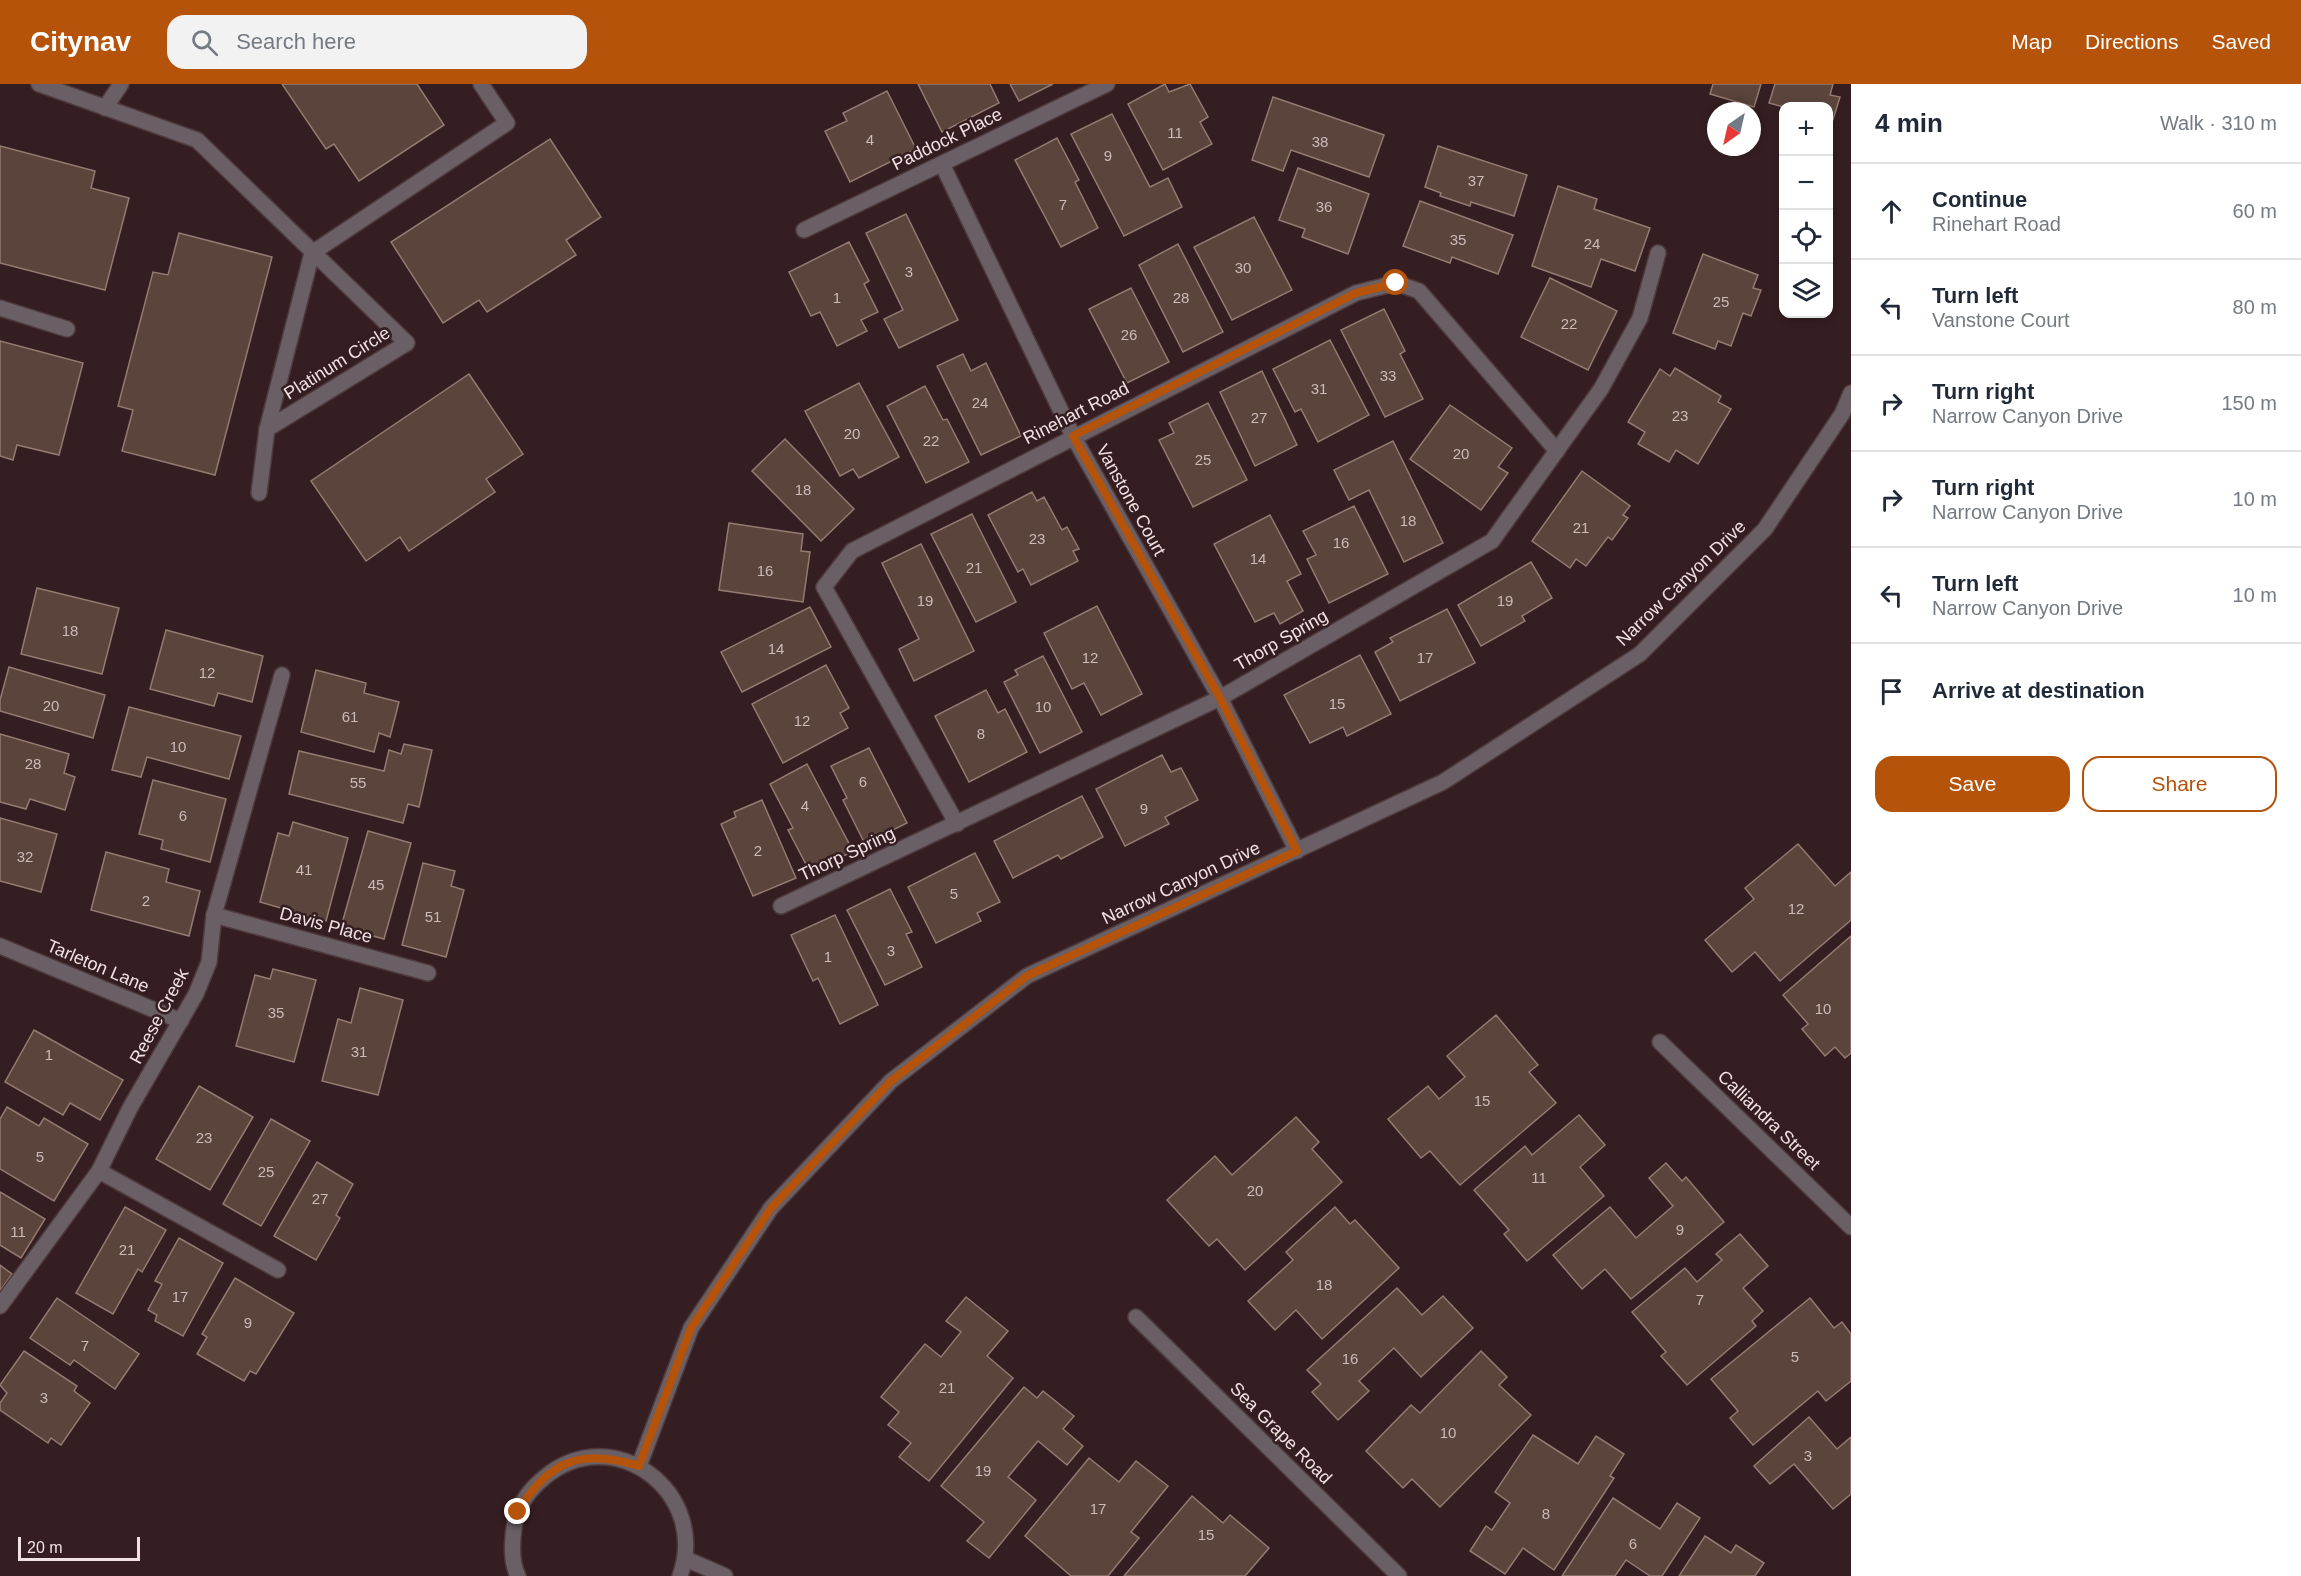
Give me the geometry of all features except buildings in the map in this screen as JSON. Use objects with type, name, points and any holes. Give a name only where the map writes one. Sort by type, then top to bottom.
[{"type":"street","name":"Platinum Circle","points":[[39,84],[197,140],[407,343],[267,429]]},
{"type":"street","points":[[105,108],[122,84]]},
{"type":"street","points":[[312,253],[507,123],[481,84]]},
{"type":"street","name":"Paddock Place","points":[[804,230],[1107,84]]},
{"type":"street","name":"Vanstone Court","points":[[942,164],[1073,436],[1220,698],[1297,851]]},
{"type":"street","name":"Platinum Circle","points":[[259,493],[267,429],[312,253]]},
{"type":"street","name":"Thorp Spring","points":[[781,906],[1220,698],[1492,541],[1601,389],[1640,318],[1658,253]]},
{"type":"street","name":"Rinehart Road","points":[[957,824],[824,587],[852,551],[1356,293],[1396,283],[1419,291],[1557,451]]},
{"type":"street","points":[[0,308],[67,329]]},
{"type":"street","name":"Narrow Canyon Drive","points":[[639,1466],[691,1328],[771,1208],[891,1081],[1027,976],[1443,782],[1640,654],[1765,529],[1842,414],[1851,393]]},
{"type":"street","name":"Reese Creek","points":[[0,1306],[99,1171],[130,1108],[181,1021],[209,962],[214,915],[282,675]]},
{"type":"street","name":"Davis Place","points":[[214,915],[428,973]]},
{"type":"street","name":"Tarleton Lane","points":[[0,946],[181,1021]]},
{"type":"street","name":"Calliandra Street","points":[[1660,1041],[1851,1227]]},
{"type":"street","points":[[99,1171],[278,1270]]},
{"type":"street","name":"Sea Grape Road","points":[[1136,1317],[1399,1576]]},
{"type":"street","points":[[519,1576],[512,1541],[518,1512],[532,1487],[555,1469],[582,1459],[611,1457],[639,1466],[661,1483],[678,1505],[687,1532],[686,1559],[680,1576]]},
{"type":"street","points":[[686,1559],[725,1576]]},
{"type":"route","points":[[518,1512],[532,1487],[555,1469],[582,1459],[611,1457],[639,1466],[691,1328],[771,1208],[891,1081],[1027,976],[1297,851],[1220,698],[1073,436],[1356,293],[1396,283]]}]
